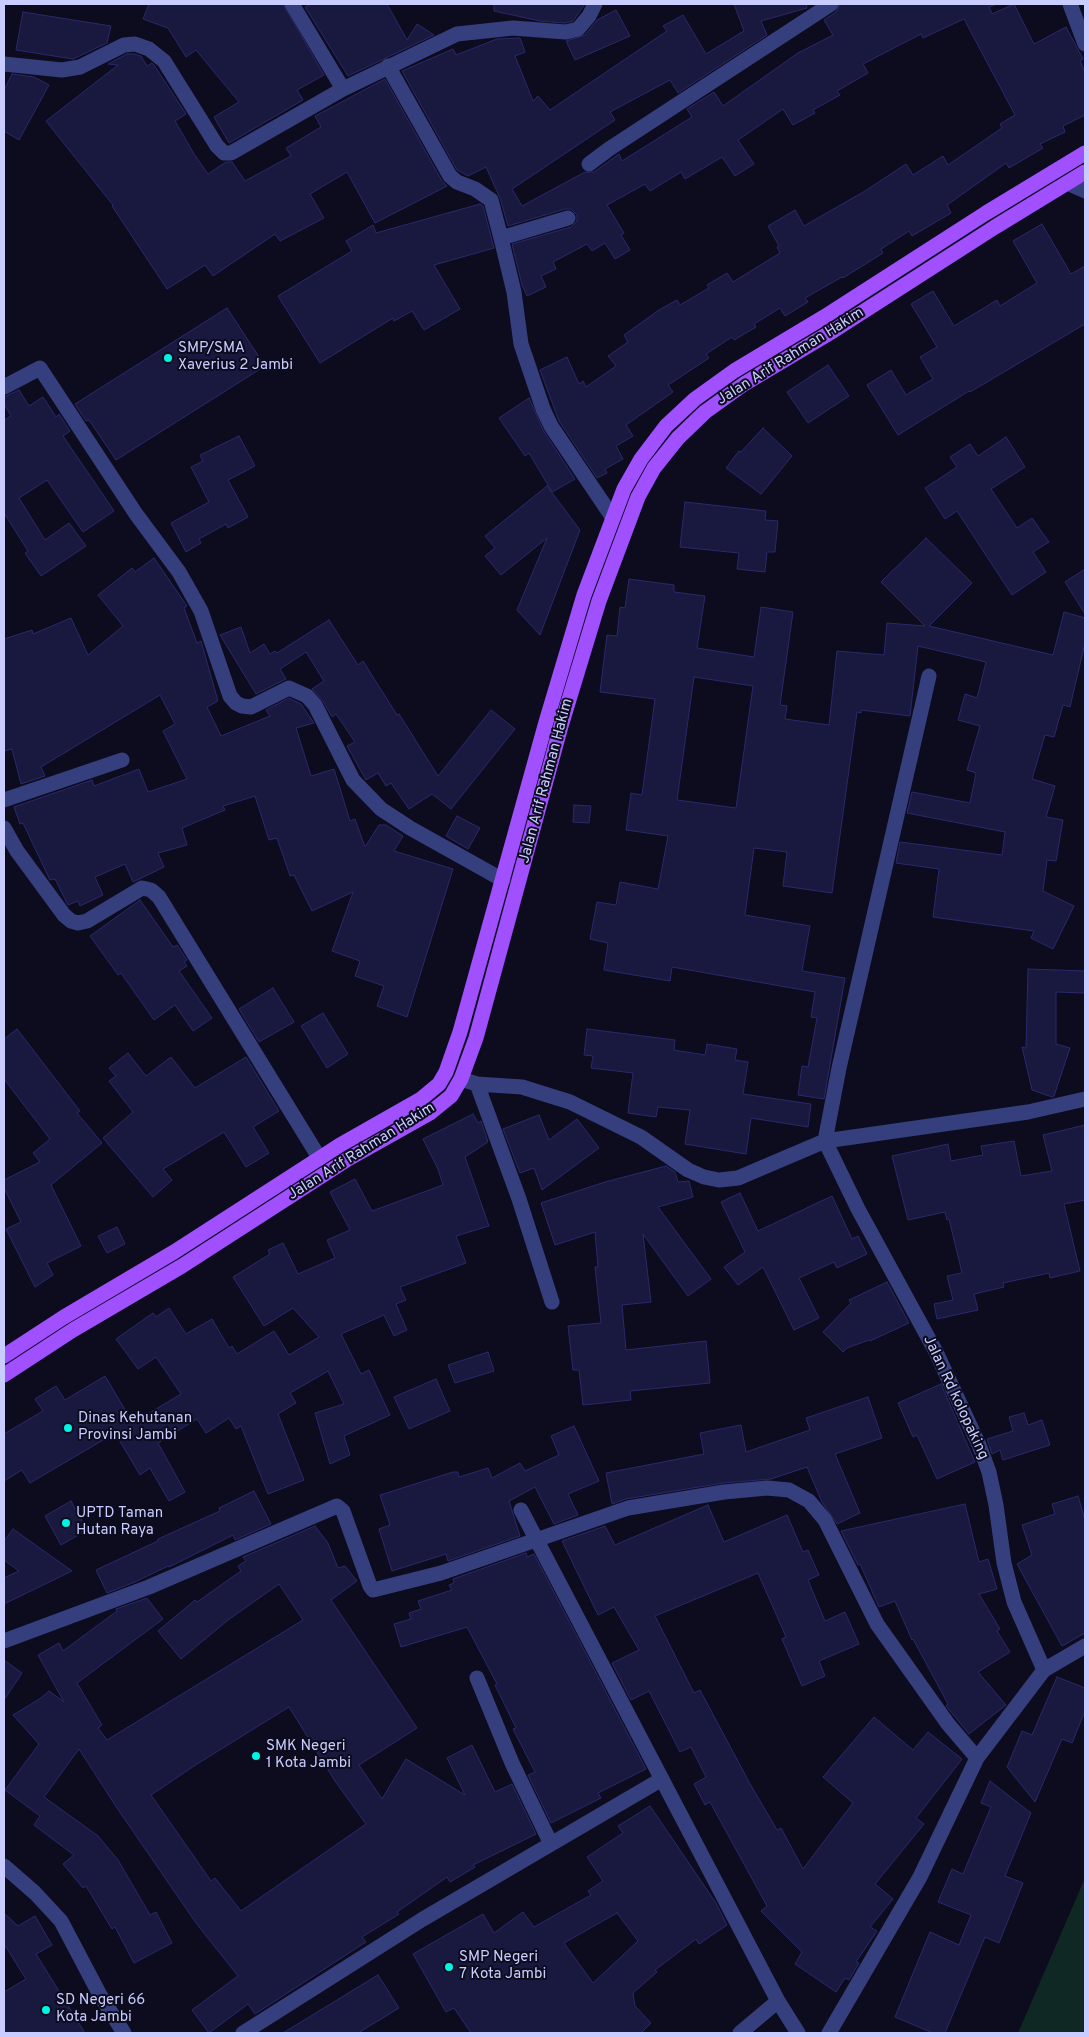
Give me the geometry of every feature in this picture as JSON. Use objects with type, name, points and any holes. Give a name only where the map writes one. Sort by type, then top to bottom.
[{"type":"main road","name":"Jalan Arif Rahman Hakim","points":[[4,1356],[64,1316],[174,1252],[340,1145],[421,1099],[439,1084],[446,1072],[460,1032],[546,722],[584,595],[624,489],[641,459],[666,426],[695,399],[734,371],[824,317],[986,213],[1085,153]]},
{"type":"main road","name":"Jalan Arif Rahman Hakim","points":[[4,1375],[73,1330],[182,1266],[348,1159],[430,1113],[451,1096],[461,1079],[476,1038],[532,832],[599,601],[638,497],[654,468],[678,438],[705,412],[744,384],[833,331],[995,227],[1085,172]]},
{"type":"main road","points":[[518,827],[532,832]]},
{"type":"main road","points":[[421,1099],[430,1113]]},
{"type":"main road","points":[[340,1145],[348,1159]]},
{"type":"street","points":[[292,4],[343,89]]},
{"type":"street","points":[[4,64],[62,70],[80,67],[124,45],[135,44],[149,49],[164,61],[217,146],[224,153],[231,153],[343,89],[457,34],[513,28],[566,32],[578,29],[596,4]]},
{"type":"street","points":[[589,164],[831,4]]},
{"type":"street","points":[[1070,4],[1085,44]]},
{"type":"street","points":[[388,66],[450,176],[457,182],[475,189],[490,200],[514,292],[521,344],[543,409],[551,426],[613,518]]},
{"type":"street","points":[[1067,183],[1085,191]]},
{"type":"street","points":[[501,238],[568,218]]},
{"type":"street","points":[[4,387],[40,368],[136,514],[179,572],[200,611],[230,696],[236,703],[251,707],[289,688],[307,696],[315,705],[352,780],[380,809],[503,880]]},
{"type":"street","points":[[825,1140],[929,676]]},
{"type":"street","points":[[4,800],[122,760]]},
{"type":"street","points":[[4,828],[29,867],[64,915],[71,920],[78,923],[87,921],[142,888],[150,890],[159,897],[218,997],[297,1119],[320,1159]]},
{"type":"street","points":[[461,1079],[477,1084],[522,1087],[570,1102],[641,1137],[688,1170],[704,1177],[719,1180],[738,1178],[825,1140],[1028,1112],[1085,1099]]},
{"type":"street","points":[[477,1084],[519,1200],[552,1302]]},
{"type":"street","name":"Jalan Rd kolopaking","points":[[825,1140],[858,1209],[936,1352],[979,1445],[989,1472],[996,1505],[1004,1563],[1014,1602],[1044,1670]]},
{"type":"street","points":[[4,1641],[150,1587],[337,1506],[343,1511],[373,1590],[441,1573],[628,1508],[724,1492],[767,1488],[789,1490],[809,1501],[824,1520],[877,1624],[948,1724],[978,1758]]},
{"type":"street","points":[[521,1510],[778,2001],[798,2033]]},
{"type":"street","points":[[829,2033],[920,1877],[978,1758],[1044,1670],[1085,1646]]},
{"type":"street","points":[[477,1678],[512,1763],[551,1844]]},
{"type":"street","points":[[243,2033],[423,1919],[662,1779]]},
{"type":"street","points":[[4,1866],[35,1893],[61,1921],[100,1995],[124,2033]]},
{"type":"street","points":[[740,2033],[778,2001]]},
{"type":"green space","points":[[1085,1878],[1085,2033],[1018,2033],[1031,2003]]},
{"type":"building","points":[[149,4],[283,4],[324,75],[297,90],[303,100],[229,143],[214,117],[239,102],[196,50],[186,57],[168,28],[143,19]]},
{"type":"building","points":[[311,4],[387,4],[407,40],[417,24],[434,35],[348,76],[305,7]]},
{"type":"building","points":[[494,4],[585,4],[573,21],[565,23],[540,21],[494,11]]},
{"type":"building","points":[[734,4],[806,4],[807,8],[761,21],[767,35],[678,93],[670,80],[610,112],[615,120],[512,189],[522,206],[585,172],[594,172],[619,154],[622,161],[692,117],[687,109],[714,92],[723,106],[798,53],[833,35],[824,20],[836,12],[840,4],[997,4],[989,7],[992,14],[1014,4],[1034,44],[1066,27],[1083,59],[1080,61],[1085,72],[1085,115],[1063,126],[1065,132],[1040,144],[1043,148],[1009,168],[1006,163],[947,205],[951,213],[912,236],[909,231],[881,249],[883,253],[843,278],[805,298],[808,302],[785,316],[780,308],[754,324],[756,327],[734,340],[732,337],[706,354],[709,358],[668,385],[673,392],[626,425],[633,436],[616,446],[623,459],[605,469],[607,473],[597,478],[559,421],[540,370],[567,357],[579,384],[583,381],[586,387],[616,366],[608,356],[628,342],[624,335],[659,310],[677,300],[680,305],[709,288],[707,285],[727,273],[733,282],[780,253],[777,247],[779,246],[768,226],[795,210],[804,226],[865,191],[906,164],[913,175],[943,156],[948,165],[1002,128],[1000,124],[1015,115],[964,19],[923,38],[921,34],[863,64],[868,73],[837,91],[840,95],[813,110],[815,113],[793,125],[783,109],[738,140],[754,164],[735,176],[722,157],[685,179],[681,172],[650,191],[645,184],[607,205],[624,233],[621,235],[630,250],[615,259],[605,243],[592,251],[587,244],[553,262],[556,269],[541,276],[546,287],[527,296],[522,285],[512,244],[571,227],[577,221],[577,215],[571,209],[565,209],[508,226],[500,198],[486,167],[468,176],[457,170],[402,71],[453,49],[456,55],[497,39],[520,38],[525,52],[515,56],[533,101],[538,96],[550,110],[667,31],[663,26],[683,15],[706,54],[744,31]]},
{"type":"building","points":[[616,10],[630,36],[575,60],[566,41],[585,35],[597,20]]},
{"type":"building","points":[[23,12],[111,26],[107,43],[73,59],[16,50]]},
{"type":"building","points":[[127,54],[141,56],[147,66],[152,63],[154,65],[186,114],[175,121],[208,174],[226,162],[232,162],[245,181],[291,156],[286,148],[321,127],[315,116],[385,79],[442,181],[447,186],[375,223],[347,172],[310,194],[324,218],[280,241],[275,234],[213,276],[205,265],[167,289],[113,205],[46,121],[118,65],[108,64]]},
{"type":"building","points":[[12,74],[34,77],[49,85],[19,140],[4,131],[4,90]]},
{"type":"building","points":[[480,204],[483,206],[494,248],[434,265],[460,309],[424,330],[412,311],[394,321],[393,318],[320,363],[278,296],[352,251],[346,241],[373,225],[376,233]]},
{"type":"building","points":[[1042,224],[1071,274],[1085,266],[1085,324],[969,391],[898,435],[867,385],[891,370],[906,395],[933,379],[920,357],[937,347],[911,304],[933,291],[954,326],[997,300],[1000,306],[1037,283],[1013,241]]},
{"type":"building","points":[[227,308],[265,366],[116,460],[89,420],[86,421],[75,404]]},
{"type":"building","points":[[828,365],[849,396],[808,423],[787,392]]},
{"type":"building","points":[[19,390],[29,406],[43,397],[56,417],[59,414],[70,431],[63,436],[114,511],[83,532],[47,480],[19,498],[45,540],[69,523],[86,546],[41,576],[25,553],[28,551],[4,513],[4,420],[11,416],[4,404],[4,397]]},
{"type":"building","points":[[529,398],[543,430],[575,479],[552,492],[529,453],[525,456],[499,418]]},
{"type":"building","points":[[763,428],[792,456],[761,494],[726,468],[739,451],[741,452]]},
{"type":"building","points":[[239,436],[255,466],[228,480],[248,517],[228,528],[226,524],[199,539],[201,543],[186,552],[171,523],[209,502],[191,467],[203,461],[200,455]]},
{"type":"building","points":[[1006,437],[1025,467],[991,489],[1017,528],[1032,518],[1049,542],[1033,552],[1046,572],[1012,595],[957,511],[945,519],[925,488],[957,467],[950,457],[970,444],[978,456]]},
{"type":"building","points":[[547,486],[580,530],[540,635],[517,610],[547,538],[501,575],[485,556],[495,548],[485,536]]},
{"type":"building","points":[[685,502],[766,511],[765,520],[778,521],[775,552],[767,552],[765,572],[737,569],[739,553],[680,547]]},
{"type":"building","points":[[926,538],[972,583],[929,626],[1053,655],[1064,612],[1085,618],[1085,643],[1070,707],[1063,705],[1054,737],[1045,735],[1032,779],[1055,786],[1046,817],[1063,820],[1056,861],[1047,860],[1043,891],[1074,906],[1053,949],[1031,938],[1034,931],[933,917],[939,869],[896,863],[900,842],[1002,855],[1005,832],[907,813],[912,792],[970,803],[976,773],[967,770],[980,726],[958,720],[965,694],[977,698],[986,662],[918,646],[910,716],[861,710],[861,713],[857,712],[832,893],[783,886],[787,852],[754,848],[745,915],[810,926],[802,971],[845,978],[824,1099],[798,1095],[802,1066],[808,1067],[817,1018],[811,1017],[815,992],[672,967],[670,981],[604,970],[608,943],[590,939],[597,902],[616,905],[620,882],[658,889],[668,836],[626,830],[631,793],[642,795],[655,699],[600,692],[607,635],[617,636],[620,607],[625,608],[629,579],[674,585],[674,592],[705,596],[697,648],[754,657],[761,607],[793,612],[780,705],[787,706],[785,719],[829,725],[837,651],[884,655],[887,623],[925,626],[881,582]],"holes":[[[694,677],[753,686],[736,808],[677,800]]]},
{"type":"building","points":[[154,558],[187,606],[184,608],[197,643],[201,641],[218,701],[207,707],[221,736],[270,716],[266,710],[289,698],[301,704],[314,723],[296,728],[311,776],[334,769],[350,821],[355,819],[365,847],[379,825],[386,825],[403,836],[394,851],[453,869],[407,1017],[377,1006],[384,986],[355,976],[360,961],[332,951],[353,892],[312,911],[294,875],[290,876],[277,838],[269,840],[255,796],[223,806],[225,810],[182,828],[187,845],[158,853],[164,867],[133,882],[125,864],[95,877],[103,895],[80,906],[78,901],[68,905],[55,879],[50,880],[23,823],[20,824],[14,807],[92,780],[94,786],[139,769],[148,792],[187,779],[163,731],[175,724],[160,695],[41,767],[45,776],[21,784],[12,749],[4,751],[4,639],[32,630],[33,634],[71,618],[88,655],[123,626],[98,595],[132,568],[135,572]]},
{"type":"building","points":[[1085,569],[1085,614],[1065,582]]},
{"type":"building","points":[[329,620],[358,665],[363,661],[438,776],[491,710],[515,729],[451,809],[432,794],[409,809],[391,783],[386,786],[378,773],[366,780],[347,746],[355,742],[336,714],[332,717],[323,701],[312,689],[324,681],[306,652],[280,669],[286,679],[256,694],[220,635],[241,627],[250,653],[264,644],[270,654],[275,651],[277,653]]},
{"type":"building","points":[[574,805],[591,806],[589,823],[573,822]]},
{"type":"building","points":[[457,816],[480,828],[468,849],[446,836]]},
{"type":"building","points":[[140,900],[173,947],[177,945],[187,960],[184,962],[187,966],[179,971],[212,1018],[193,1031],[175,1005],[154,1020],[121,973],[118,975],[90,936]]},
{"type":"building","points":[[1028,969],[1085,971],[1085,993],[1056,992],[1056,1044],[1070,1048],[1054,1096],[1052,1097],[1032,1090],[1022,1047],[1026,1048]]},
{"type":"building","points":[[273,988],[294,1022],[259,1042],[239,1009]]},
{"type":"building","points":[[323,1013],[348,1054],[327,1068],[301,1026]]},
{"type":"building","points":[[17,1029],[80,1111],[77,1113],[102,1143],[51,1185],[81,1246],[47,1263],[53,1275],[35,1287],[6,1229],[21,1222],[4,1188],[4,1180],[40,1162],[33,1153],[50,1139],[4,1079],[4,1039]]},
{"type":"building","points":[[587,1029],[675,1040],[674,1050],[705,1055],[707,1044],[737,1049],[735,1060],[748,1062],[743,1094],[811,1104],[808,1127],[751,1118],[746,1154],[685,1144],[690,1110],[658,1107],[656,1117],[628,1113],[633,1073],[591,1068],[593,1056],[584,1055]]},
{"type":"building","points":[[128,1053],[146,1076],[171,1057],[195,1088],[246,1057],[279,1111],[253,1127],[269,1153],[246,1167],[224,1132],[163,1169],[172,1180],[153,1197],[103,1138],[133,1112],[109,1081],[116,1076],[109,1068]]},
{"type":"building","points":[[473,1114],[478,1123],[481,1121],[488,1142],[465,1157],[489,1226],[456,1236],[466,1263],[400,1287],[406,1300],[396,1304],[407,1330],[394,1336],[384,1315],[341,1334],[361,1374],[369,1370],[390,1415],[344,1436],[350,1455],[330,1464],[315,1413],[344,1404],[328,1371],[290,1393],[296,1403],[278,1414],[304,1480],[268,1494],[241,1426],[236,1429],[229,1418],[206,1433],[197,1419],[158,1443],[185,1492],[169,1501],[150,1468],[140,1475],[115,1433],[30,1483],[22,1470],[4,1481],[4,1434],[43,1411],[35,1399],[56,1386],[65,1400],[105,1376],[133,1423],[181,1394],[156,1357],[138,1369],[116,1339],[153,1313],[156,1317],[169,1308],[186,1334],[212,1319],[229,1348],[232,1346],[237,1354],[274,1331],[289,1355],[319,1337],[293,1308],[264,1326],[233,1277],[270,1254],[268,1250],[283,1243],[298,1274],[335,1258],[327,1240],[350,1230],[330,1192],[355,1179],[372,1211],[443,1185],[438,1169],[423,1139]]},
{"type":"building","points":[[539,1115],[549,1140],[577,1119],[599,1148],[542,1190],[534,1168],[520,1173],[503,1129]]},
{"type":"building","points":[[1085,1125],[1085,1200],[1064,1204],[1080,1271],[1050,1278],[1049,1273],[1003,1283],[1004,1287],[974,1294],[978,1310],[937,1319],[934,1304],[953,1300],[947,1276],[962,1273],[949,1219],[947,1220],[945,1212],[908,1220],[892,1156],[948,1144],[951,1161],[983,1155],[981,1146],[1014,1141],[1021,1176],[1052,1171],[1043,1135]]},
{"type":"building","points":[[666,1166],[675,1172],[678,1182],[689,1181],[693,1197],[658,1207],[711,1279],[688,1296],[643,1234],[651,1302],[622,1305],[626,1350],[706,1341],[710,1383],[630,1391],[631,1400],[583,1405],[579,1370],[573,1370],[568,1326],[601,1323],[595,1267],[598,1267],[595,1232],[555,1245],[541,1203],[605,1182]]},
{"type":"building","points":[[740,1193],[758,1231],[832,1196],[852,1239],[858,1236],[867,1254],[837,1268],[834,1262],[799,1278],[819,1318],[794,1330],[763,1267],[738,1285],[724,1267],[745,1252],[721,1202]]},
{"type":"building","points":[[117,1227],[125,1244],[107,1253],[98,1236]]},
{"type":"building","points":[[887,1282],[909,1323],[870,1341],[847,1348],[843,1352],[823,1332],[851,1303],[849,1300]]},
{"type":"building","points":[[488,1352],[494,1371],[455,1383],[448,1365]]},
{"type":"building","points":[[436,1379],[450,1411],[409,1429],[394,1397]]},
{"type":"building","points":[[941,1384],[975,1462],[937,1479],[917,1435],[913,1437],[898,1403]]},
{"type":"building","points":[[868,1397],[882,1438],[835,1454],[860,1513],[837,1524],[822,1502],[807,1467],[771,1479],[723,1483],[626,1499],[612,1504],[606,1473],[704,1454],[700,1433],[741,1425],[746,1452],[810,1430],[806,1418]]},
{"type":"building","points":[[1024,1413],[1028,1425],[1042,1420],[1050,1445],[1003,1460],[1000,1450],[992,1454],[987,1439],[1013,1431],[1009,1417]]},
{"type":"building","points":[[574,1426],[599,1481],[568,1494],[578,1515],[554,1524],[535,1487],[509,1501],[520,1536],[448,1561],[446,1554],[392,1571],[379,1529],[390,1525],[380,1495],[453,1472],[458,1472],[459,1477],[488,1468],[492,1478],[520,1463],[525,1471],[559,1455],[551,1436]]},
{"type":"building","points":[[254,1491],[271,1524],[235,1540],[233,1535],[169,1567],[107,1593],[96,1570],[220,1511],[219,1508]]},
{"type":"building","points":[[1078,1496],[1085,1520],[1085,1633],[1062,1646],[1017,1564],[1032,1555],[1022,1525],[1055,1514],[1052,1504]]},
{"type":"building","name":"UPTD Taman Hutan Raya","points":[[71,1501],[87,1530],[61,1545],[45,1516]]},
{"type":"building","points":[[965,1504],[979,1562],[988,1559],[997,1589],[979,1594],[1000,1629],[997,1631],[1010,1652],[978,1672],[1006,1705],[969,1734],[946,1706],[948,1704],[912,1640],[895,1601],[879,1607],[860,1564],[858,1565],[841,1531]]},
{"type":"building","points":[[708,1505],[724,1542],[787,1515],[803,1552],[808,1550],[819,1575],[808,1580],[825,1621],[845,1612],[859,1644],[819,1661],[825,1676],[802,1686],[782,1639],[786,1637],[758,1573],[655,1616],[694,1693],[700,1690],[749,1782],[777,1830],[781,1828],[803,1869],[853,1803],[823,1777],[874,1717],[913,1750],[928,1732],[962,1759],[916,1818],[924,1824],[875,1884],[893,1899],[870,1927],[877,1931],[856,1962],[859,1963],[849,1980],[845,1978],[836,1992],[795,1964],[802,1952],[761,1911],[767,1906],[710,1802],[705,1805],[694,1784],[706,1777],[691,1747],[680,1752],[649,1691],[631,1700],[612,1663],[639,1650],[614,1607],[598,1615],[562,1541],[605,1526],[615,1545]]},
{"type":"building","points":[[315,1526],[328,1543],[338,1568],[345,1566],[357,1581],[331,1600],[417,1728],[359,1765],[382,1799],[406,1759],[465,1795],[447,1758],[472,1745],[495,1792],[512,1784],[536,1834],[473,1865],[475,1867],[450,1882],[447,1877],[397,1912],[399,1914],[362,1937],[366,1942],[255,2014],[248,2004],[209,2033],[192,2010],[238,1976],[196,1923],[79,1749],[44,1797],[98,1836],[118,1860],[150,1915],[156,1912],[172,1943],[134,1963],[115,1927],[112,1929],[86,1886],[83,1888],[63,1864],[74,1855],[34,1825],[40,1816],[5,1790],[39,1744],[13,1715],[49,1691],[64,1702],[38,1655],[59,1643],[63,1651],[117,1611],[116,1609],[147,1598],[163,1619],[77,1683],[102,1725],[98,1728],[107,1740],[303,1620],[279,1584],[228,1620],[181,1659],[158,1631],[195,1600],[197,1602],[241,1571],[238,1566],[246,1561],[243,1557]],"holes":[[[289,1707],[335,1781],[366,1824],[241,1911],[215,1878],[211,1881],[151,1795]]]},
{"type":"building","points":[[13,1529],[72,1571],[4,1604],[4,1578],[19,1571],[4,1560],[4,1541]]},
{"type":"building","points":[[526,1553],[527,1557],[534,1554],[646,1769],[598,1793],[601,1798],[551,1823],[528,1775],[535,1772],[513,1729],[516,1728],[495,1685],[497,1684],[467,1627],[401,1647],[394,1624],[411,1619],[409,1613],[421,1609],[418,1601],[452,1590],[449,1585],[454,1583],[453,1579]]},
{"type":"building","points":[[4,1660],[22,1673],[4,1700]]},
{"type":"building","points":[[1057,1677],[1085,1688],[1085,1711],[1072,1743],[1062,1739],[1035,1802],[1007,1767],[1022,1731],[1032,1735]]},
{"type":"building","points":[[990,1781],[1031,1813],[1005,1876],[1023,1883],[999,1943],[985,1937],[945,2033],[933,2033],[895,2017],[930,1932],[959,1945],[971,1915],[938,1902],[952,1869],[963,1874],[991,1807],[981,1803]]},
{"type":"building","points":[[650,1806],[716,1903],[727,1925],[699,1944],[696,1939],[655,1970],[657,1972],[633,1993],[635,2006],[651,2023],[641,2033],[471,2033],[454,2008],[446,2012],[413,1954],[483,1914],[494,1933],[523,1912],[534,1927],[591,1895],[588,1891],[603,1881],[587,1857],[623,1833],[618,1826]],"holes":[[[617,1913],[638,1941],[593,1983],[564,1943]]]},
{"type":"building","name":"SD Negeri 66 Kota Jambi","points":[[4,1913],[18,1926],[35,1916],[52,1945],[36,1954],[85,2033],[4,2033],[4,1992],[26,1979],[4,1944]]},
{"type":"building","points":[[378,1975],[399,2008],[358,2033],[283,2033]]},
{"type":"place","name":"SMP/SMA Xaverius 2 Jambi","points":[[168,358]]},
{"type":"place","name":"Dinas Kehutanan Provinsi Jambi","points":[[68,1428]]},
{"type":"place","name":"UPTD Taman Hutan Raya","points":[[66,1523]]},
{"type":"place","name":"SMK Negeri 1 Kota Jambi","points":[[256,1756]]},
{"type":"place","name":"SMP Negeri 7 Kota Jambi","points":[[449,1967]]},
{"type":"place","name":"SD Negeri 66 Kota Jambi","points":[[46,2010]]}]
